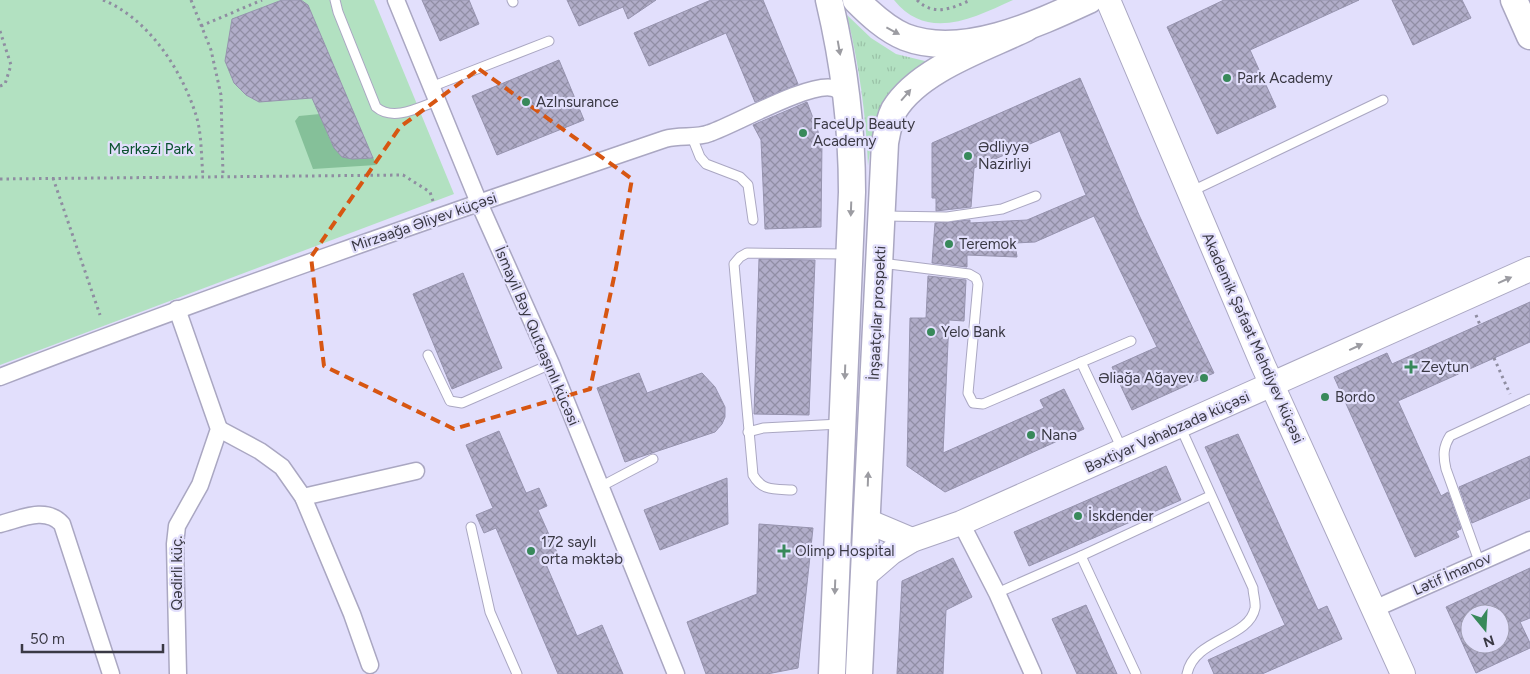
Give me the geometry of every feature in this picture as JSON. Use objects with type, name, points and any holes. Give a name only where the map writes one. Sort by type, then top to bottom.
[{"type":"main road","name":"İnşaatçılar prospekti","points":[[830,0],[847,100],[852,148],[850,254],[832,674]]},
{"type":"main road","points":[[856,0],[886,27],[921,42],[966,42],[1026,28],[1089,0]]},
{"type":"main road","points":[[1514,0],[1530,36]]},
{"type":"main road","name":"İnşaatçılar prospekti","points":[[860,674],[885,143],[889,121],[907,93],[938,70],[1026,28]]},
{"type":"street","name":"İsmayil Bəy Qutqaşınlı kücəsi","points":[[396,0],[479,202],[551,364],[676,674]]},
{"type":"street","name":"Akademik Şəfaət Mehdiyev küçəsi","points":[[1108,0],[1273,385],[1403,674]]},
{"type":"street","name":"Mirzəağa Əliyev küçəsi","points":[[0,377],[177,309],[479,202],[665,139],[676,136],[692,137],[711,133],[806,91],[832,87],[840,91],[847,100]]},
{"type":"street","name":"Bəxtiyar Vahabzadə küçəsi","points":[[864,576],[892,552],[912,540],[961,523],[1530,269]]},
{"type":"street","points":[[177,309],[219,429],[260,451],[282,467],[303,496],[352,614],[370,665]]},
{"type":"street","name":"Qədirli küç.","points":[[174,673],[175,544],[177,526],[200,485],[219,429]]},
{"type":"street","points":[[303,496],[416,471]]},
{"type":"street","points":[[0,524],[46,514],[55,516],[62,524],[111,674]]},
{"type":"street","points":[[867,521],[912,540]]},
{"type":"street","points":[[961,523],[997,592],[1032,674]]},
{"type":"street","name":"Lətif İmanov","points":[[1374,609],[1530,540]]},
{"type":"lane","points":[[335,0],[376,107],[381,111],[404,113],[434,94],[549,41]]},
{"type":"lane","points":[[1190,192],[1383,100]]},
{"type":"lane","points":[[692,137],[700,157],[706,164],[740,176],[748,185],[753,220]]},
{"type":"lane","points":[[882,216],[948,217],[1002,209],[1036,196]]},
{"type":"lane","points":[[792,490],[765,489],[758,484],[753,475],[734,264],[747,253],[850,254]]},
{"type":"lane","points":[[880,263],[969,274],[976,278],[978,284],[968,393],[973,403],[983,404],[1131,341]]},
{"type":"lane","points":[[428,355],[450,401],[462,403],[551,364]]},
{"type":"lane","points":[[1082,362],[1123,451]]},
{"type":"lane","points":[[1480,561],[1446,469],[1443,456],[1445,444],[1450,436],[1530,399]]},
{"type":"lane","points":[[748,432],[763,428],[843,423]]},
{"type":"lane","points":[[1180,426],[1253,588],[1255,608],[1249,620],[1199,652],[1189,665],[1187,674]]},
{"type":"lane","points":[[600,487],[654,459]]},
{"type":"lane","points":[[997,592],[1081,556],[1210,496]]},
{"type":"lane","points":[[471,528],[490,612],[516,674]]},
{"type":"lane","points":[[1081,556],[1136,674]]},
{"type":"path","points":[[103,0],[117,6],[150,33],[176,70],[196,113],[203,176]]},
{"type":"path","points":[[191,0],[211,50],[221,95],[223,176]]},
{"type":"path","points":[[201,26],[262,0]]},
{"type":"path","points":[[917,0],[923,6],[947,11],[971,0]]},
{"type":"path","points":[[0,31],[11,66],[5,84],[0,86]]},
{"type":"path","points":[[0,179],[403,175],[430,192],[434,202]]},
{"type":"path","points":[[53,178],[100,315]]},
{"type":"path","points":[[1494,358],[1515,406]]},
{"type":"highlighted area","points":[[479,69],[632,179],[616,268],[590,389],[454,429],[324,366],[311,257],[400,127]]},
{"type":"green space","name":"Mərkəzi Park","points":[[0,0],[374,0],[454,194],[0,365]]},
{"type":"green space","points":[[894,0],[1013,0],[967,19],[936,23],[921,20],[907,13]]},
{"type":"green space","points":[[847,15],[871,38],[896,54],[929,62],[912,72],[899,83],[882,104],[874,130],[868,166],[861,90]]},
{"type":"shaded area","points":[[320,114],[332,144],[341,155],[359,158],[373,157],[376,165],[313,169],[295,121],[299,116]]},
{"type":"building","points":[[282,0],[301,0],[308,5],[373,158],[352,159],[342,157],[334,148],[312,98],[259,102],[246,95],[234,83],[225,61],[232,19]]},
{"type":"building","points":[[422,0],[469,0],[479,24],[440,41]]},
{"type":"building","points":[[567,0],[656,0],[628,19],[623,7],[579,26]]},
{"type":"building","points":[[711,0],[763,0],[798,84],[755,102],[726,33],[649,66],[634,33]]},
{"type":"building","name":"Park Academy","points":[[1224,0],[1359,0],[1250,50],[1276,107],[1217,134],[1167,27]]},
{"type":"building","points":[[1392,0],[1462,0],[1471,18],[1413,45]]},
{"type":"building","points":[[559,60],[584,120],[497,155],[472,96]]},
{"type":"building","name":"Ədliyyə Nazirliyi","points":[[1080,78],[1139,215],[1214,373],[1132,410],[1112,367],[1157,347],[1094,216],[1035,242],[1015,243],[1017,257],[967,255],[967,267],[932,263],[935,223],[970,220],[970,223],[1027,220],[1086,195],[1060,131],[974,168],[971,207],[936,211],[936,198],[932,198],[932,143]]},
{"type":"building","points":[[807,102],[822,142],[821,227],[765,229],[761,140],[753,125]]},
{"type":"building","points":[[759,259],[815,260],[809,415],[754,414]]},
{"type":"building","points":[[463,273],[502,368],[452,389],[413,294]]},
{"type":"building","points":[[928,276],[966,280],[964,321],[949,320],[943,453],[1044,408],[1040,400],[1064,389],[1084,429],[945,492],[907,466],[910,318],[926,318]]},
{"type":"building","points":[[1530,302],[1530,342],[1398,401],[1441,496],[1448,492],[1461,529],[1456,531],[1459,537],[1415,557],[1334,377],[1387,353],[1392,364]]},
{"type":"building","points":[[639,373],[647,393],[702,373],[715,387],[725,407],[725,417],[722,424],[715,432],[625,462],[597,388]]},
{"type":"building","name":"172 saylı orta məktəb","points":[[499,431],[526,493],[539,488],[547,506],[538,510],[559,557],[545,562],[577,636],[602,625],[623,674],[558,674],[496,528],[484,533],[476,515],[493,508],[466,445]]},
{"type":"building","points":[[1238,434],[1318,610],[1327,606],[1342,639],[1262,674],[1214,674],[1208,660],[1285,625],[1205,447]]},
{"type":"building","points":[[1530,456],[1530,498],[1472,523],[1459,487]]},
{"type":"building","points":[[1166,466],[1181,500],[1029,566],[1014,532]]},
{"type":"building","points":[[727,478],[728,524],[660,550],[644,510]]},
{"type":"building","points":[[759,524],[813,528],[798,668],[767,674],[706,674],[687,622],[757,594]]},
{"type":"building","points":[[953,558],[972,597],[946,610],[943,674],[897,674],[902,581]]},
{"type":"building","points":[[1530,568],[1530,618],[1520,622],[1530,643],[1530,648],[1476,673],[1467,654],[1510,654],[1510,604],[1460,604],[1460,638],[1446,607]]},
{"type":"building","points":[[1086,605],[1117,674],[1077,674],[1052,619]]},
{"type":"place","name":"Park Academy","points":[[1227,78]]},
{"type":"place","name":"AzInsurance","points":[[526,102]]},
{"type":"place","name":"FaceUp Beauty Academy","points":[[803,133]]},
{"type":"place","name":"Ədliyyə Nazirliyi","points":[[968,156]]},
{"type":"place","name":"Teremok","points":[[949,244]]},
{"type":"place","name":"Yelo Bank","points":[[931,332]]},
{"type":"place","name":"Zeytun","points":[[1411,367]]},
{"type":"place","name":"Əliağa Ağayev","points":[[1204,378]]},
{"type":"place","name":"Bordo","points":[[1325,397]]},
{"type":"place","name":"Nanə","points":[[1031,435]]},
{"type":"place","name":"İskdender","points":[[1078,516]]},
{"type":"place","name":"172 saylı orta məktəb","points":[[531,551]]},
{"type":"place","name":"Olimp Hospital","points":[[784,551]]}]
